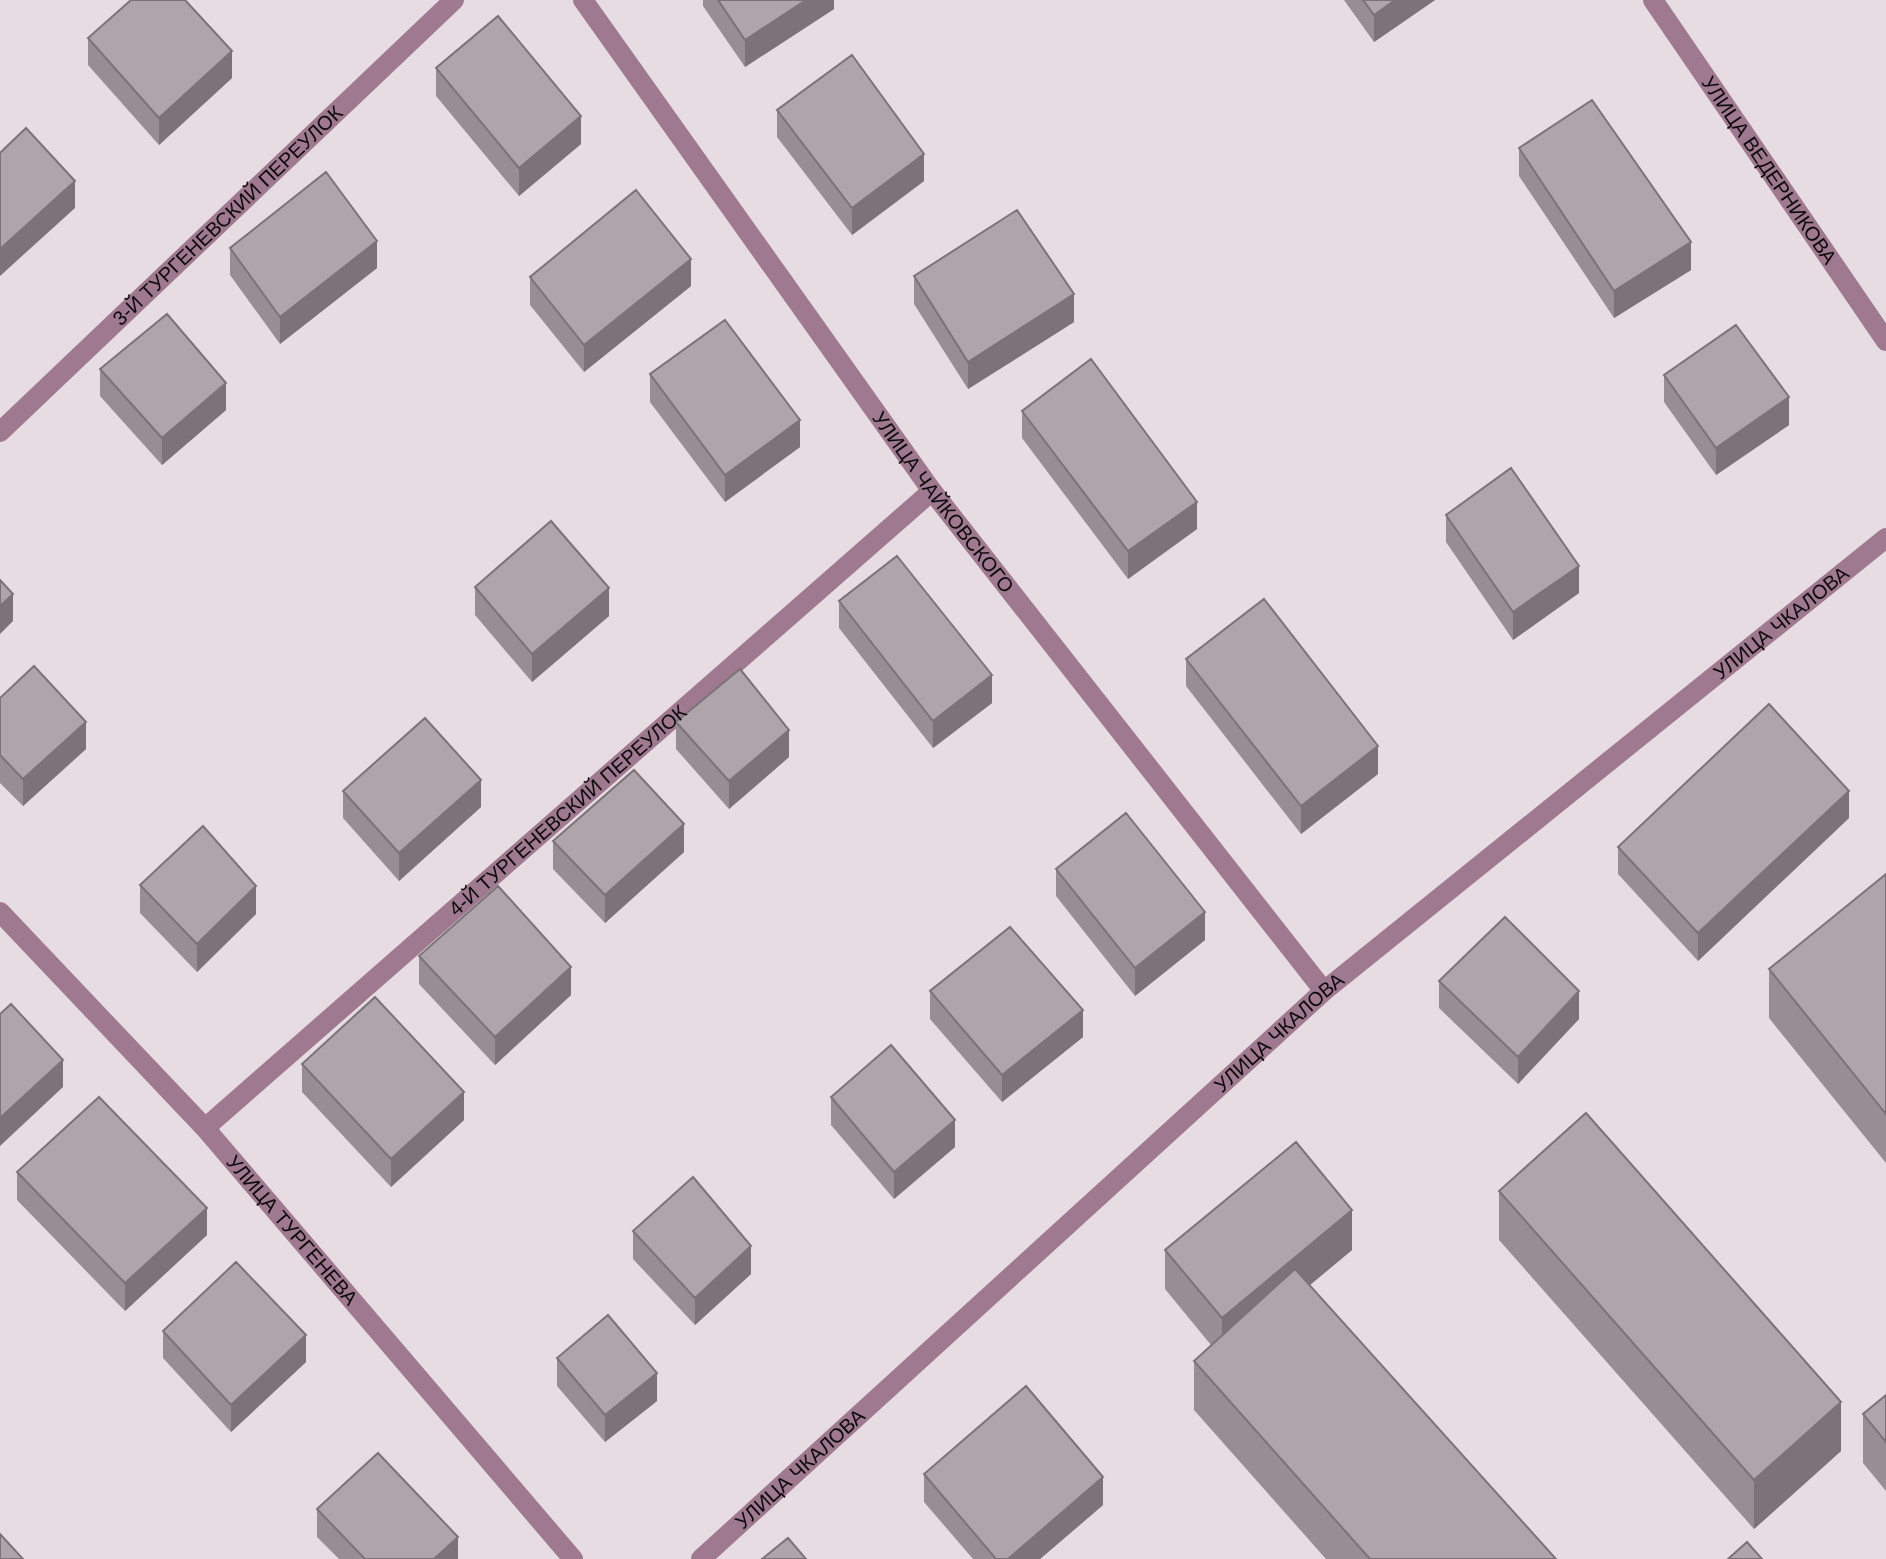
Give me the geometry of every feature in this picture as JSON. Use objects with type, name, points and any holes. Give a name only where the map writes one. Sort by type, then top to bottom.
[{"type":"street","name":"3-Й ТУРГЕНЕВСКИЙ ПЕРЕУЛОК","points":[[0,432],[454,0]]},
{"type":"street","name":"УЛИЦА ЧАЙКОВСКОГО","points":[[583,0],[932,491],[1324,991]]},
{"type":"street","name":"УЛИЦА ВЕДЕРНИКОВА","points":[[1653,0],[1886,341]]},
{"type":"street","name":"4-Й ТУРГЕНЕВСКИЙ ПЕРЕУЛОК","points":[[205,1128],[932,491]]},
{"type":"street","name":"УЛИЦА ЧКАЛОВА","points":[[701,1559],[1324,991],[1886,538]]},
{"type":"street","name":"УЛИЦА ТУРГЕНЕВА","points":[[0,912],[205,1128],[573,1559]]},
{"type":"building","points":[[131,0],[185,0],[232,51],[159,118],[88,38]]},
{"type":"building","points":[[718,0],[806,0],[745,40]]},
{"type":"building","points":[[1363,0],[1395,0],[1374,15]]},
{"type":"building","points":[[498,16],[581,116],[519,168],[436,68]]},
{"type":"building","points":[[852,55],[924,154],[852,208],[777,110]]},
{"type":"building","points":[[1592,100],[1691,242],[1614,291],[1519,148]]},
{"type":"building","points":[[26,128],[75,181],[0,249],[0,153]]},
{"type":"building","points":[[326,172],[377,241],[280,317],[230,248]]},
{"type":"building","points":[[636,190],[691,259],[584,345],[530,277]]},
{"type":"building","points":[[1017,210],[1074,294],[968,362],[914,276]]},
{"type":"building","points":[[167,314],[226,383],[162,438],[100,369]]},
{"type":"building","points":[[725,320],[800,420],[725,475],[650,374]]},
{"type":"building","points":[[1736,325],[1789,397],[1716,448],[1664,375]]},
{"type":"building","points":[[1091,359],[1197,502],[1128,551],[1022,411]]},
{"type":"building","points":[[1511,468],[1579,566],[1513,612],[1446,515]]},
{"type":"building","points":[[551,521],[609,588],[532,654],[475,587]]},
{"type":"building","points":[[897,556],[992,675],[933,721],[839,601]]},
{"type":"building","points":[[0,580],[13,594],[0,606]]},
{"type":"building","points":[[1264,599],[1378,746],[1301,806],[1186,659]]},
{"type":"building","points":[[34,666],[86,722],[23,779],[0,755],[0,698]]},
{"type":"building","points":[[740,669],[789,730],[729,781],[676,722]]},
{"type":"building","points":[[1769,704],[1849,791],[1698,933],[1618,847]]},
{"type":"building","points":[[425,718],[481,780],[399,853],[343,791]]},
{"type":"building","points":[[634,770],[684,824],[605,895],[553,841]]},
{"type":"building","points":[[1126,813],[1205,912],[1135,968],[1056,869]]},
{"type":"building","points":[[203,826],[256,886],[197,944],[140,885]]},
{"type":"building","points":[[1886,874],[1886,1114],[1769,969]]},
{"type":"building","points":[[498,886],[571,967],[495,1037],[419,956]]},
{"type":"building","points":[[1505,917],[1579,991],[1518,1057],[1439,981]]},
{"type":"building","points":[[1010,927],[1083,1010],[1002,1075],[930,991]]},
{"type":"building","points":[[375,997],[464,1092],[391,1159],[302,1064]]},
{"type":"building","points":[[11,1004],[63,1060],[0,1118],[0,1014]]},
{"type":"building","points":[[891,1045],[955,1120],[894,1172],[831,1097]]},
{"type":"building","points":[[99,1097],[207,1208],[125,1283],[17,1172]]},
{"type":"building","points":[[1586,1113],[1841,1402],[1754,1480],[1499,1191]]},
{"type":"building","points":[[1296,1142],[1352,1210],[1222,1318],[1165,1250]]},
{"type":"building","points":[[693,1177],[751,1246],[695,1298],[633,1231]]},
{"type":"building","points":[[236,1262],[306,1335],[231,1405],[163,1331]]},
{"type":"building","points":[[1295,1269],[1556,1559],[1370,1559],[1194,1361]]},
{"type":"building","points":[[608,1315],[657,1373],[605,1415],[557,1358]]},
{"type":"building","points":[[1026,1386],[1103,1477],[1008,1559],[996,1559],[924,1474]]},
{"type":"building","points":[[1886,1395],[1886,1442],[1863,1414]]},
{"type":"building","points":[[378,1453],[458,1537],[434,1559],[365,1559],[317,1509]]},
{"type":"building","points":[[0,1534],[23,1559],[0,1559]]},
{"type":"building","points":[[788,1538],[806,1559],[762,1559]]},
{"type":"building","points":[[1747,1542],[1762,1559],[1728,1559]]}]
